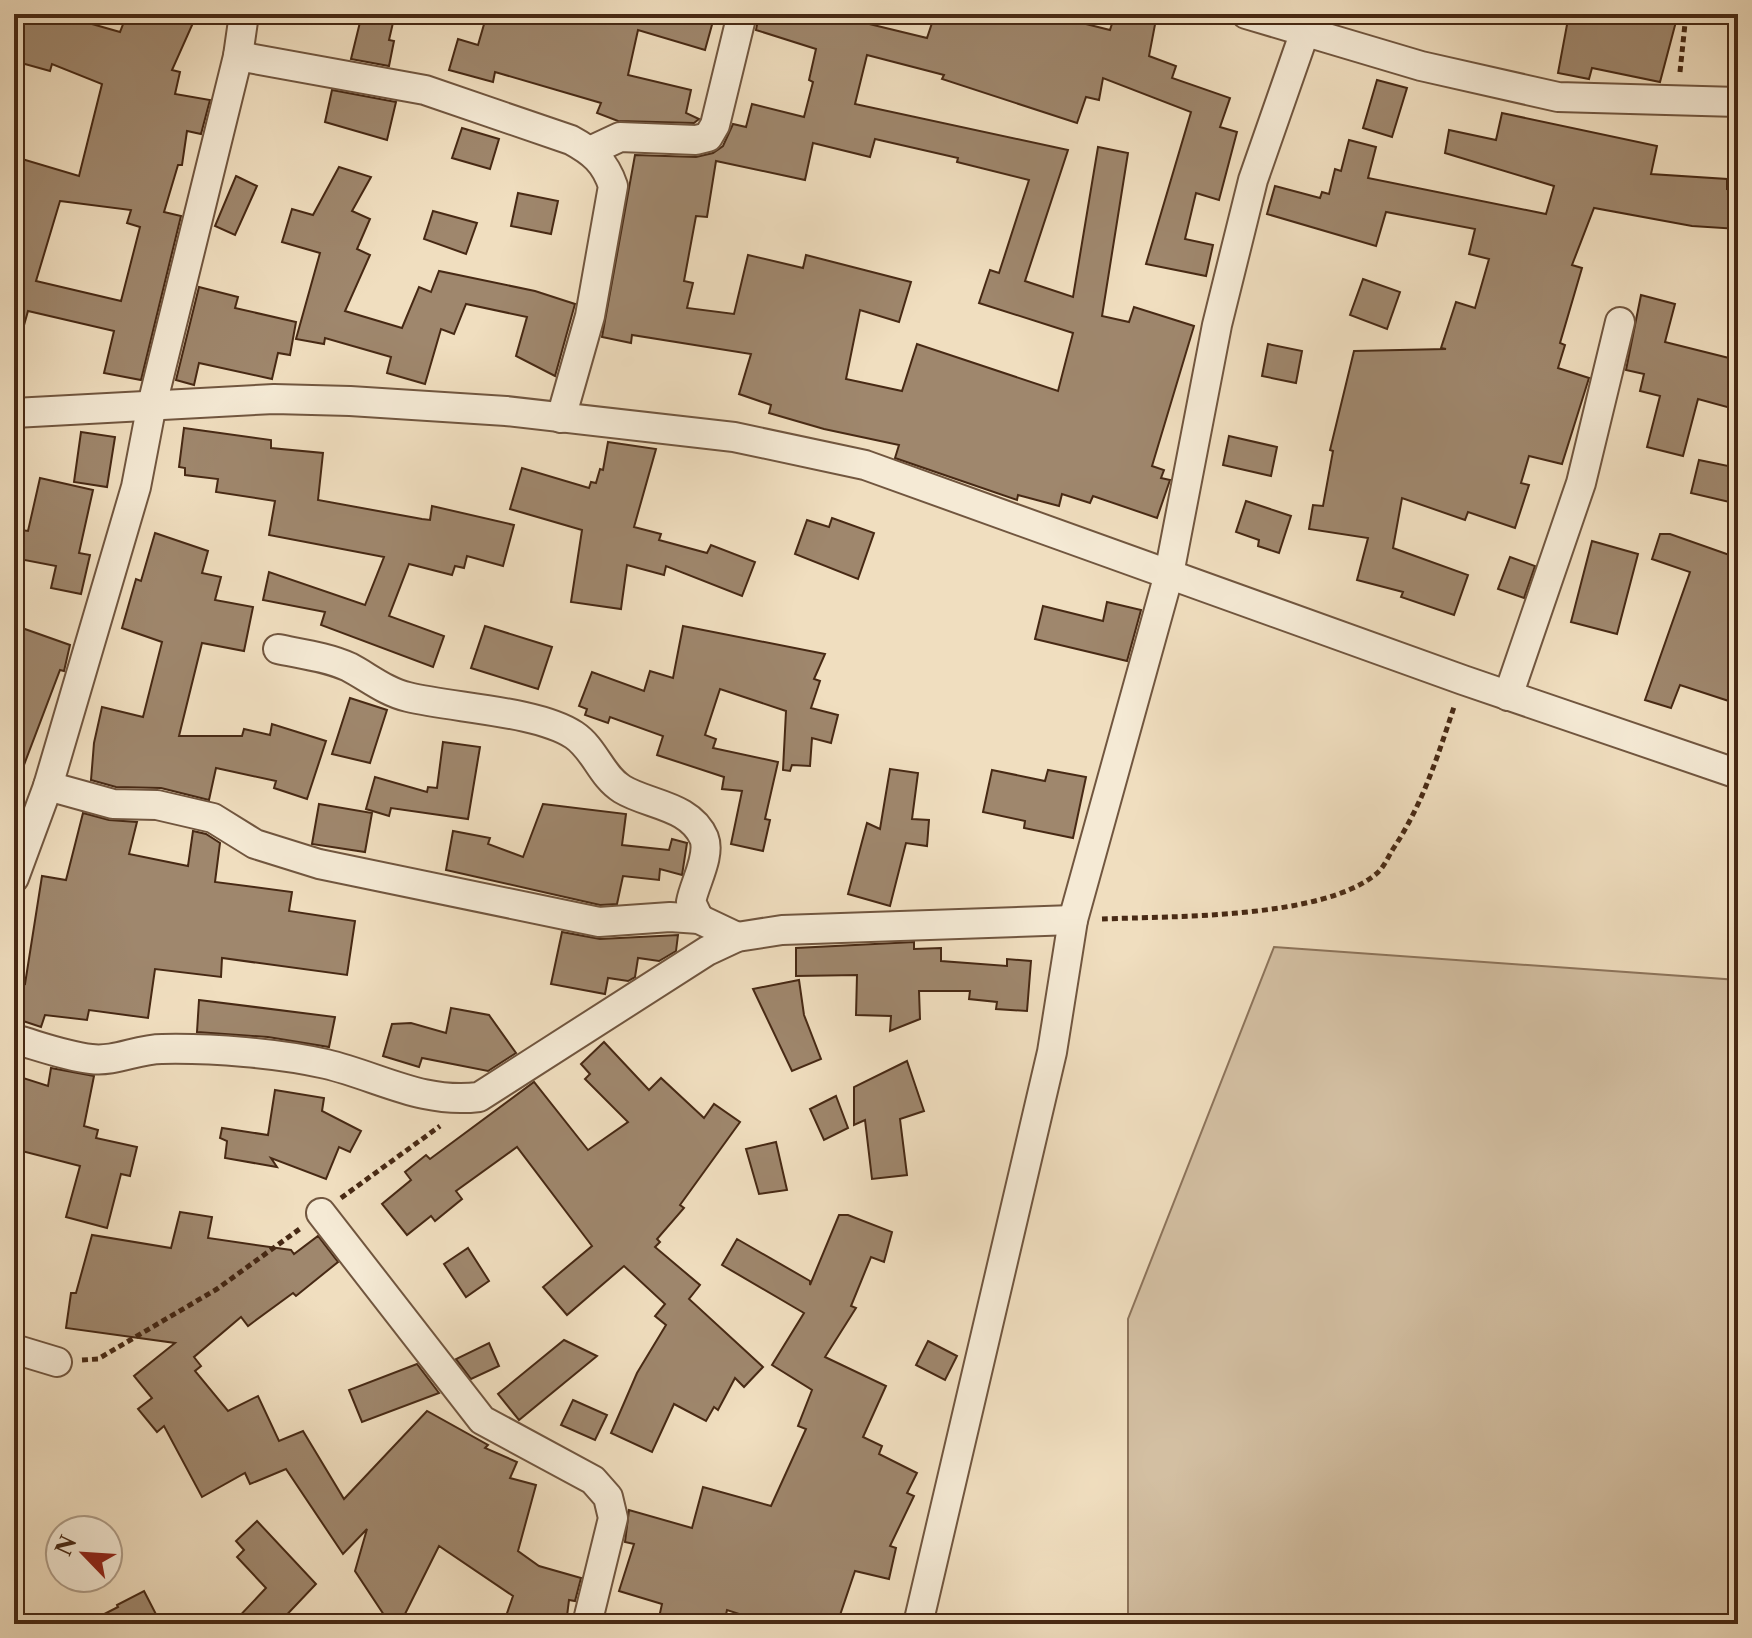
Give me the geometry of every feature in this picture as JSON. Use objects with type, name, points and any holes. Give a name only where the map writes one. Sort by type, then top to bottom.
[{"type":"street","points":[[14,878],[48,786],[136,487],[151,409],[238,56],[244,14]]},
{"type":"street","points":[[590,151],[620,137],[696,140],[708,137],[715,125],[742,14]]},
{"type":"street","points":[[1246,14],[1308,22],[1421,66],[1558,97],[1738,102]]},
{"type":"street","points":[[918,1624],[1052,1052],[1073,920],[1169,574],[1217,325],[1253,180],[1308,22]]},
{"type":"street","points":[[238,56],[425,90],[571,140],[590,151],[606,166],[613,186],[590,316],[561,418]]},
{"type":"street","points":[[1508,696],[1581,483],[1620,322]]},
{"type":"street","points":[[14,413],[151,409],[274,399],[506,411],[734,437],[865,465],[1508,696],[1738,774]]},
{"type":"street","points":[[278,649],[333,660],[405,697],[536,721],[574,735],[589,748],[612,782],[625,791],[670,808],[698,828],[705,841],[705,854],[691,902],[699,919]]},
{"type":"street","points":[[48,786],[113,804],[157,805],[213,818],[255,844],[319,864],[599,922],[670,917],[699,919],[737,937]]},
{"type":"street","points":[[14,1039],[90,1059],[114,1060],[162,1049],[278,1057],[326,1064],[425,1096],[451,1101],[479,1097],[707,951],[737,937],[782,930],[1073,920]]},
{"type":"street","points":[[321,1213],[482,1420],[593,1480],[608,1497],[613,1518],[587,1624]]},
{"type":"street","points":[[14,1349],[57,1362]]},
{"type":"path","points":[[1676,101],[1686,14]]},
{"type":"path","points":[[1073,920],[1287,907],[1330,897],[1377,874],[1408,826],[1431,777],[1463,680]]},
{"type":"path","points":[[57,1362],[98,1359],[217,1289],[443,1124]]},
{"type":"shaded area","points":[[1274,947],[1738,980],[1738,1624],[1128,1624],[1128,1319]]},
{"type":"building","points":[[20,14],[72,14],[71,18],[120,32],[127,14],[197,14],[172,70],[180,72],[175,94],[210,100],[201,134],[187,131],[182,165],[178,165],[164,212],[181,216],[141,380],[104,373],[114,331],[28,311],[21,336],[14,335],[14,225],[23,193],[14,190],[14,186],[22,159],[79,176],[102,84],[52,64],[50,71],[14,61],[14,36]],"holes":[[[60,201],[131,210],[127,223],[140,227],[121,301],[36,281]]]},
{"type":"building","points":[[362,14],[395,14],[389,40],[394,41],[389,66],[351,59]]},
{"type":"building","points":[[487,14],[715,14],[705,50],[638,30],[628,75],[691,90],[686,113],[699,119],[694,123],[618,121],[597,113],[601,103],[495,72],[493,82],[449,70],[458,39],[478,45]]},
{"type":"building","points":[[759,14],[844,14],[862,18],[861,22],[927,38],[935,14],[1063,14],[1062,18],[1110,30],[1115,14],[1157,14],[1149,56],[1176,66],[1172,78],[1230,98],[1220,127],[1237,132],[1219,200],[1196,193],[1185,239],[1213,245],[1206,276],[1146,264],[1191,112],[1103,78],[1099,100],[1086,97],[1077,123],[942,79],[944,75],[867,55],[855,104],[1068,150],[1025,281],[1073,297],[1098,147],[1128,153],[1102,316],[1129,322],[1134,307],[1194,326],[1152,466],[1164,470],[1161,478],[1170,480],[1157,518],[1093,496],[1090,503],[1062,494],[1059,506],[1018,495],[1017,500],[895,458],[899,445],[769,413],[771,405],[739,394],[751,354],[632,335],[631,343],[602,337],[635,155],[696,157],[713,153],[723,146],[733,124],[746,127],[752,104],[804,117],[813,82],[809,80],[816,49],[756,30]],"holes":[[[875,139],[958,158],[957,162],[1029,180],[999,273],[990,270],[979,303],[1073,333],[1058,391],[917,344],[902,391],[846,379],[860,310],[899,322],[911,282],[806,255],[803,268],[748,255],[734,314],[687,308],[693,283],[684,281],[696,216],[707,217],[716,161],[805,180],[813,143],[870,157]]]},
{"type":"building","points":[[1569,14],[1678,14],[1660,82],[1592,68],[1589,79],[1558,73]]},
{"type":"building","points":[[1377,80],[1407,88],[1392,137],[1363,128]]},
{"type":"building","points":[[332,90],[396,102],[387,140],[325,122]]},
{"type":"building","points":[[1502,113],[1657,146],[1651,174],[1727,179],[1727,189],[1738,190],[1738,229],[1692,226],[1594,208],[1572,265],[1582,268],[1560,343],[1565,345],[1558,368],[1589,378],[1562,464],[1529,456],[1521,483],[1529,485],[1515,528],[1468,512],[1465,520],[1402,498],[1393,548],[1468,575],[1454,615],[1401,597],[1403,592],[1357,580],[1368,538],[1309,529],[1313,505],[1323,506],[1333,451],[1330,450],[1354,351],[1446,349],[1441,348],[1456,302],[1475,308],[1489,259],[1469,254],[1475,229],[1386,212],[1376,246],[1267,214],[1275,186],[1320,198],[1322,192],[1329,194],[1335,169],[1341,171],[1349,140],[1376,147],[1368,178],[1546,214],[1554,186],[1445,153],[1449,130],[1496,140]]},
{"type":"building","points":[[462,128],[499,139],[490,169],[452,158]]},
{"type":"building","points":[[339,167],[371,177],[352,211],[370,219],[357,249],[370,255],[345,311],[402,328],[419,287],[431,292],[439,271],[535,291],[575,304],[555,376],[516,356],[527,317],[466,304],[454,334],[441,329],[425,384],[387,373],[391,357],[325,338],[324,344],[296,339],[320,253],[282,242],[292,209],[313,215]]},
{"type":"building","points":[[236,176],[257,186],[235,235],[215,226]]},
{"type":"building","points":[[518,193],[558,201],[551,234],[511,226]]},
{"type":"building","points":[[433,211],[477,223],[466,254],[424,239]]},
{"type":"building","points":[[1363,279],[1400,292],[1387,329],[1350,315]]},
{"type":"building","points":[[199,287],[238,297],[235,308],[296,322],[290,355],[278,353],[272,379],[199,363],[194,385],[176,380]]},
{"type":"building","points":[[1641,295],[1675,304],[1665,342],[1737,360],[1731,384],[1738,385],[1738,410],[1698,399],[1683,456],[1647,447],[1660,396],[1640,391],[1644,374],[1626,370]]},
{"type":"building","points":[[1268,344],[1302,351],[1296,383],[1262,376]]},
{"type":"building","points":[[184,428],[271,440],[271,448],[323,453],[318,500],[430,520],[432,506],[514,525],[503,566],[467,556],[464,568],[455,566],[452,575],[409,564],[389,616],[444,636],[433,667],[321,625],[325,612],[263,600],[269,572],[365,605],[384,557],[269,535],[275,501],[216,492],[218,479],[185,475],[185,468],[179,467]]},
{"type":"building","points":[[81,432],[115,437],[107,487],[74,482]]},
{"type":"building","points":[[1229,436],[1277,447],[1271,476],[1223,465]]},
{"type":"building","points":[[608,442],[656,449],[634,527],[661,534],[659,540],[707,553],[711,545],[755,562],[742,596],[666,566],[664,575],[627,565],[621,609],[571,602],[582,530],[510,509],[522,468],[589,488],[591,482],[596,483],[600,469],[603,470]]},
{"type":"building","points":[[1699,460],[1738,468],[1738,504],[1691,493]]},
{"type":"building","points":[[40,478],[93,490],[79,553],[90,555],[81,594],[51,588],[56,566],[14,558],[14,529],[28,531]]},
{"type":"building","points":[[1246,501],[1291,516],[1279,553],[1258,546],[1259,540],[1236,532]]},
{"type":"building","points":[[832,518],[874,533],[858,579],[795,554],[807,520],[829,527]]},
{"type":"building","points":[[155,533],[208,551],[202,573],[221,577],[215,600],[253,607],[244,651],[202,643],[179,736],[242,736],[244,729],[270,735],[272,724],[326,741],[307,799],[274,788],[276,781],[216,768],[209,800],[161,788],[116,787],[91,780],[94,743],[102,707],[143,717],[162,642],[122,628],[136,579],[141,581]]},
{"type":"building","points":[[1660,534],[1670,534],[1738,558],[1738,704],[1680,685],[1671,708],[1645,700],[1690,572],[1652,559]]},
{"type":"building","points":[[1592,541],[1638,554],[1617,634],[1571,622]]},
{"type":"building","points":[[1510,557],[1535,566],[1524,598],[1498,589]]},
{"type":"building","points":[[1107,602],[1141,610],[1127,661],[1035,639],[1043,606],[1103,621]]},
{"type":"building","points":[[485,626],[552,647],[538,689],[471,668]]},
{"type":"building","points":[[683,626],[825,654],[814,679],[820,681],[811,708],[838,715],[831,743],[812,738],[810,766],[792,765],[790,771],[783,770],[786,711],[720,689],[705,735],[716,739],[713,748],[778,762],[765,819],[770,820],[763,851],[731,844],[742,791],[722,789],[724,777],[657,755],[663,736],[610,717],[608,723],[585,715],[587,709],[579,706],[592,672],[644,691],[650,671],[673,678]]},
{"type":"building","points":[[22,628],[70,645],[64,671],[60,670],[16,786],[14,629]]},
{"type":"building","points":[[350,698],[387,710],[370,763],[332,754]]},
{"type":"building","points":[[443,742],[480,747],[468,819],[391,808],[389,816],[366,809],[375,777],[427,792],[428,787],[437,788]]},
{"type":"building","points":[[890,769],[918,773],[912,819],[929,820],[927,846],[906,843],[890,906],[848,894],[867,823],[880,829]]},
{"type":"building","points":[[992,770],[1045,781],[1048,770],[1086,777],[1073,838],[1024,828],[1025,821],[983,812]]},
{"type":"building","points":[[319,804],[372,813],[365,852],[312,844]]},
{"type":"building","points":[[543,804],[626,814],[622,845],[669,850],[672,839],[687,843],[682,875],[660,869],[659,880],[623,876],[617,904],[600,905],[446,870],[453,831],[490,838],[488,844],[523,857]]},
{"type":"building","points":[[83,813],[109,820],[137,822],[129,854],[188,866],[193,831],[206,834],[220,843],[215,882],[292,892],[289,911],[355,921],[347,975],[222,958],[221,977],[155,969],[148,1018],[89,1010],[87,1020],[45,1015],[41,1027],[14,1018],[14,981],[25,984],[42,876],[66,880]]},
{"type":"building","points":[[562,932],[600,939],[678,935],[676,951],[659,961],[638,958],[635,977],[628,981],[608,978],[605,994],[551,984]]},
{"type":"building","points":[[914,942],[914,949],[941,948],[941,961],[1007,966],[1007,959],[1031,961],[1027,1011],[996,1009],[997,1002],[969,999],[970,991],[919,991],[920,1019],[890,1031],[891,1016],[856,1015],[857,975],[796,976],[796,948]]},
{"type":"building","points":[[799,980],[804,1015],[821,1059],[792,1071],[753,989]]},
{"type":"building","points":[[199,1000],[335,1017],[329,1047],[268,1037],[197,1032]]},
{"type":"building","points":[[451,1008],[489,1015],[516,1053],[488,1071],[422,1058],[419,1067],[383,1056],[392,1024],[411,1023],[446,1033]]},
{"type":"building","points":[[604,1042],[649,1090],[661,1078],[704,1118],[714,1104],[740,1122],[680,1205],[684,1208],[657,1239],[660,1242],[655,1247],[700,1285],[689,1299],[763,1367],[744,1387],[735,1378],[718,1410],[714,1407],[706,1421],[674,1404],[652,1452],[611,1433],[637,1373],[666,1325],[655,1316],[665,1304],[624,1266],[567,1315],[543,1287],[592,1246],[517,1147],[456,1191],[462,1199],[435,1221],[431,1216],[407,1235],[382,1204],[411,1180],[405,1172],[426,1155],[430,1159],[534,1082],[588,1150],[628,1122],[585,1079],[590,1074],[581,1064]]},
{"type":"building","points":[[907,1061],[924,1111],[900,1119],[907,1175],[872,1179],[865,1120],[854,1125],[854,1087]]},
{"type":"building","points":[[51,1068],[94,1076],[84,1126],[98,1130],[96,1138],[137,1147],[130,1176],[121,1174],[107,1228],[66,1217],[80,1166],[14,1149],[14,1075],[48,1086]]},
{"type":"building","points":[[275,1090],[324,1098],[322,1111],[361,1131],[350,1152],[339,1147],[326,1179],[271,1158],[277,1167],[225,1158],[227,1141],[220,1138],[222,1128],[268,1135]]},
{"type":"building","points":[[836,1096],[848,1128],[824,1140],[810,1109]]},
{"type":"building","points":[[776,1142],[787,1190],[759,1194],[746,1149]]},
{"type":"building","points":[[180,1212],[212,1217],[208,1238],[291,1250],[294,1254],[318,1236],[338,1262],[296,1296],[293,1293],[248,1326],[241,1317],[194,1357],[201,1366],[195,1371],[228,1411],[258,1396],[279,1441],[303,1431],[344,1499],[427,1411],[488,1445],[485,1448],[517,1462],[510,1478],[536,1485],[518,1551],[539,1566],[581,1578],[575,1601],[569,1600],[566,1624],[518,1624],[505,1619],[513,1596],[439,1546],[400,1624],[390,1624],[355,1571],[367,1529],[343,1554],[286,1469],[250,1484],[245,1473],[202,1497],[164,1426],[157,1432],[138,1409],[152,1398],[134,1376],[175,1343],[66,1328],[71,1293],[76,1293],[92,1235],[171,1248]]},
{"type":"building","points":[[839,1215],[848,1215],[892,1232],[884,1262],[871,1257],[851,1306],[856,1308],[825,1357],[886,1386],[863,1437],[882,1446],[879,1454],[917,1473],[907,1493],[914,1496],[890,1546],[896,1548],[889,1579],[855,1571],[837,1624],[770,1624],[727,1610],[724,1624],[658,1622],[662,1604],[619,1591],[634,1544],[625,1542],[629,1510],[692,1528],[703,1487],[771,1506],[806,1429],[798,1426],[812,1390],[772,1365],[804,1313],[722,1265],[737,1239],[810,1281],[810,1285]]},
{"type":"building","points":[[468,1248],[489,1281],[466,1297],[444,1264]]},
{"type":"building","points":[[564,1340],[597,1356],[519,1420],[498,1394]]},
{"type":"building","points":[[928,1341],[957,1356],[945,1380],[916,1365]]},
{"type":"building","points":[[489,1343],[499,1366],[471,1379],[456,1359]]},
{"type":"building","points":[[417,1364],[439,1393],[362,1422],[349,1390]]},
{"type":"building","points":[[573,1400],[607,1415],[595,1440],[561,1425]]},
{"type":"building","points":[[257,1521],[316,1584],[278,1624],[232,1624],[266,1588],[237,1557],[244,1550],[236,1541]]},
{"type":"building","points":[[144,1591],[161,1624],[85,1624],[118,1607]]}]
